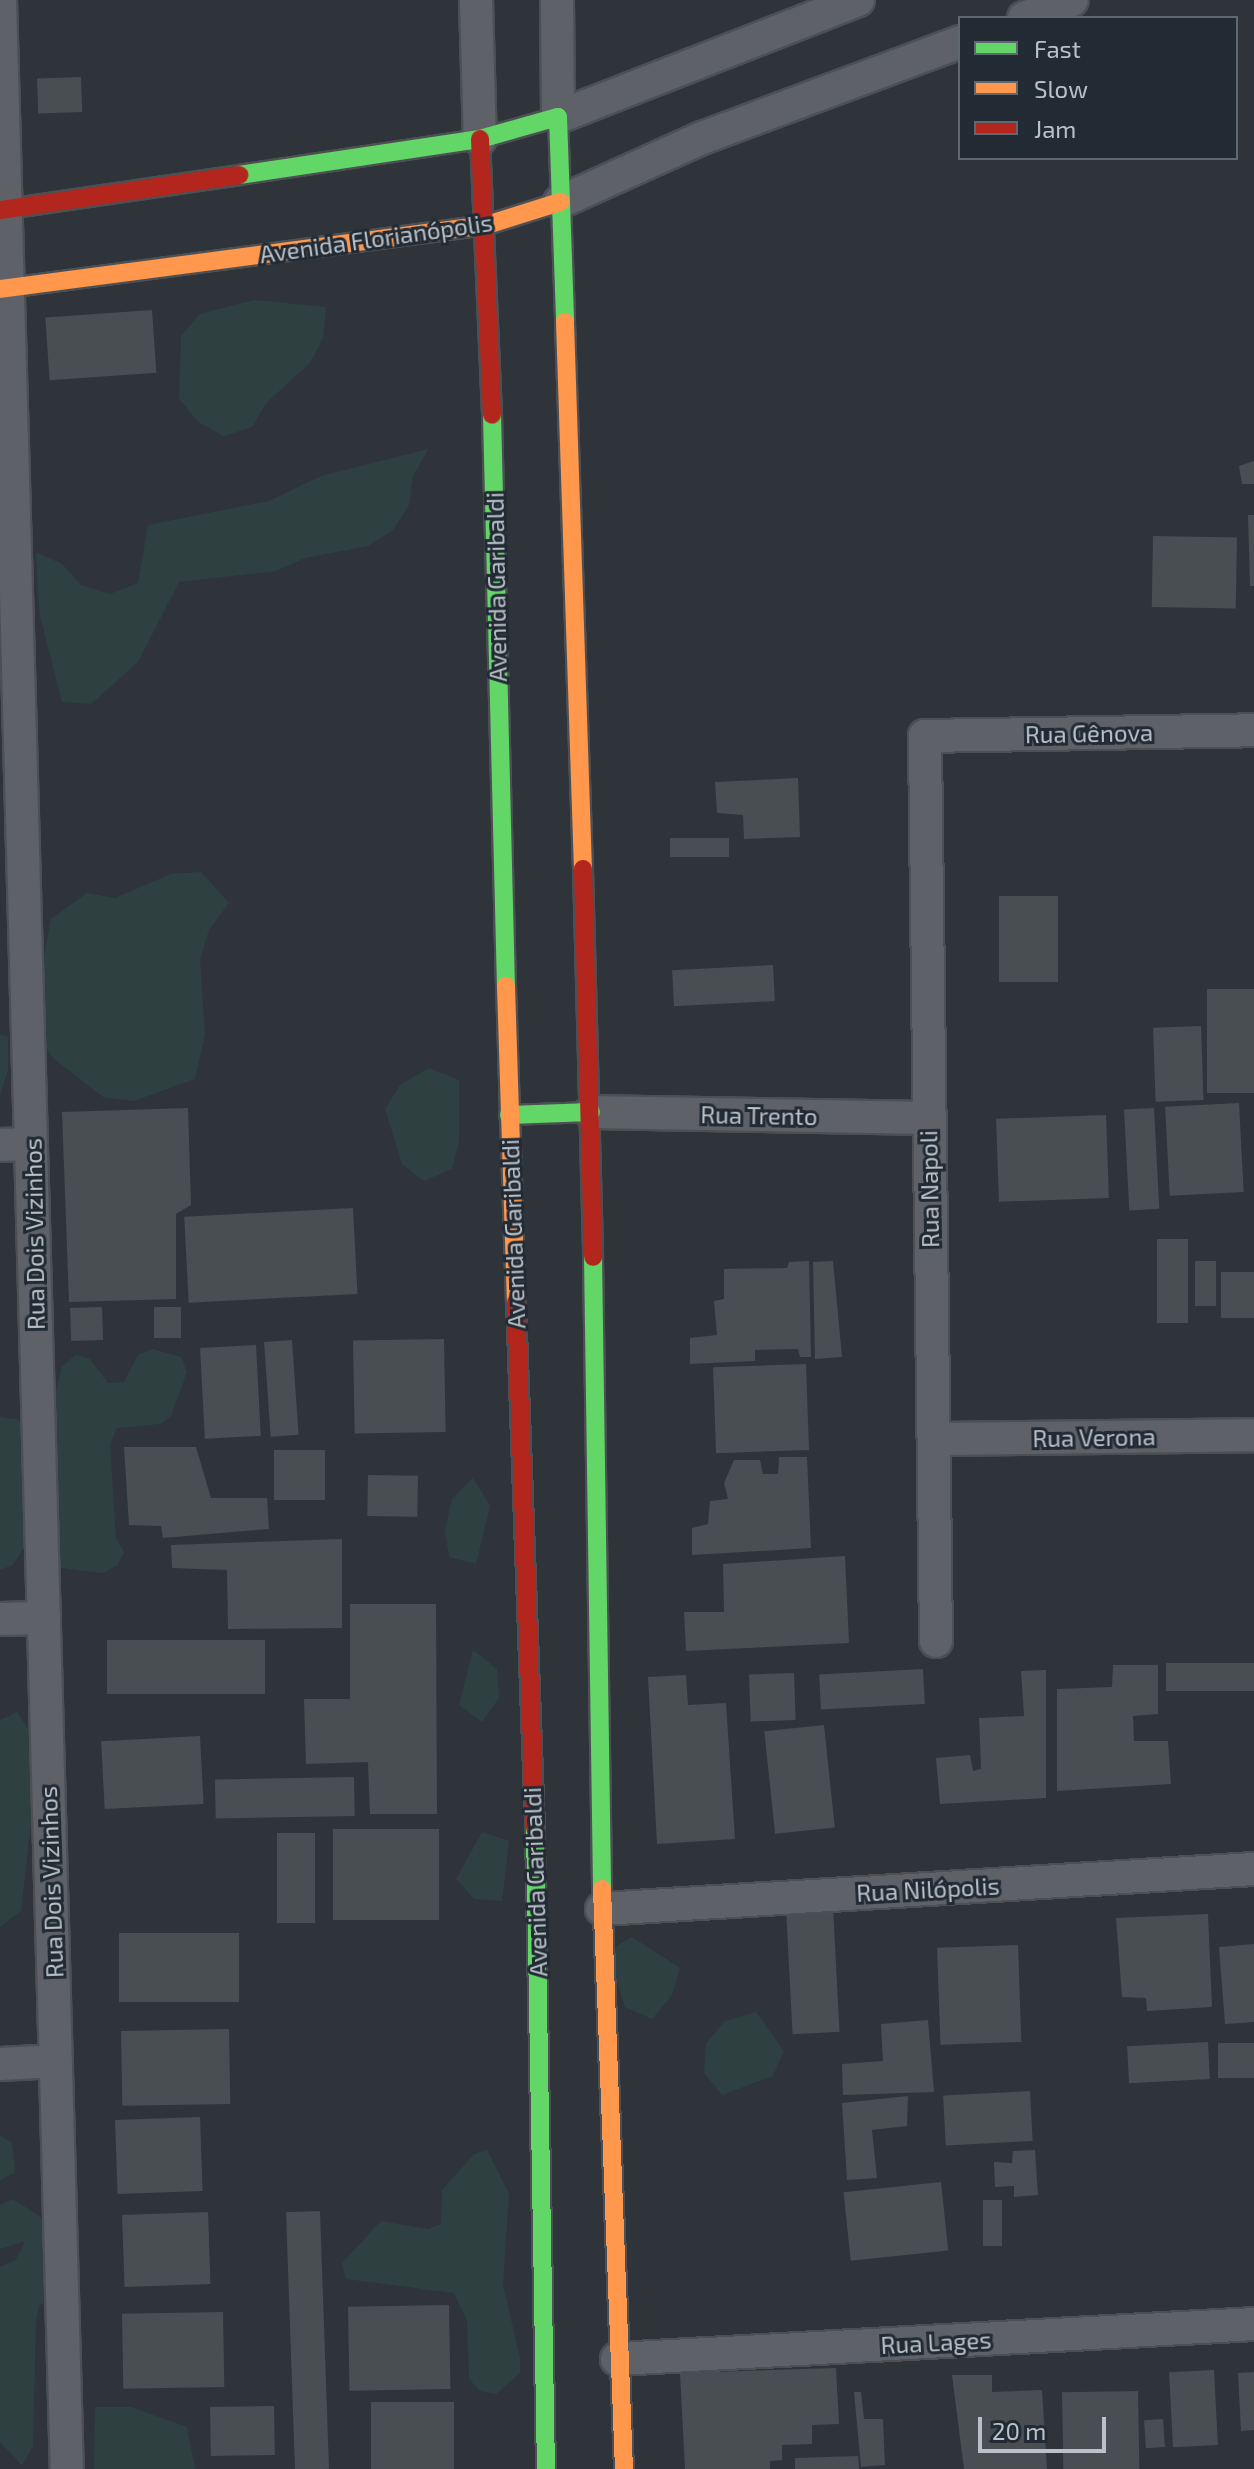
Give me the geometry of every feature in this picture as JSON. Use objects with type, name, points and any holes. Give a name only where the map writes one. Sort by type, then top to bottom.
[{"type":"street","name":"Rua Dois Vizinhos","points":[[0,0],[16,1144],[44,1618],[67,2469]]},
{"type":"street","name":"Avenida Garibaldi","points":[[476,0],[480,139],[487,225],[509,1115],[533,1802],[544,1914],[546,2469]]},
{"type":"street","points":[[557,0],[560,202],[591,1112],[601,1800],[589,1910],[624,2469]]},
{"type":"street","points":[[3,210],[480,139],[558,117],[858,0]]},
{"type":"street","points":[[1029,16],[1072,0]]},
{"type":"street","name":"Avenida Florianópolis","points":[[4,288],[487,225],[560,202],[702,138],[958,43]]},
{"type":"street","name":"Rua Gênova","points":[[925,736],[1254,730]]},
{"type":"street","name":"Rua Napoli","points":[[925,736],[936,1641]]},
{"type":"street","points":[[509,1115],[591,1112]]},
{"type":"street","name":"Rua Trento","points":[[591,1112],[928,1118]]},
{"type":"street","name":"Rua Verona","points":[[934,1439],[1254,1435]]},
{"type":"street","points":[[0,1619],[44,1618]]},
{"type":"street","points":[[533,1802],[601,1800]]},
{"type":"street","name":"Rua Nilópolis","points":[[589,1910],[1254,1869]]},
{"type":"street","points":[[0,2064],[56,2061]]},
{"type":"street","name":"Rua Lages","points":[[617,2359],[1254,2324]]},
{"type":"shaded area","points":[[254,300],[326,307],[323,338],[310,363],[266,403],[252,427],[224,436],[198,422],[179,398],[181,336],[200,314]]},
{"type":"shaded area","points":[[428,449],[413,476],[409,505],[393,530],[368,546],[305,558],[276,571],[179,582],[138,662],[91,704],[62,702],[39,612],[36,552],[62,564],[81,585],[110,594],[138,583],[148,525],[269,501],[321,476]]},
{"type":"shaded area","points":[[201,872],[229,903],[209,930],[200,959],[205,1035],[195,1079],[134,1101],[103,1097],[54,1059],[44,1045],[39,1027],[42,967],[51,919],[87,893],[115,898],[171,874]]},
{"type":"shaded area","points":[[0,1034],[8,1037],[8,1070],[0,1095]]},
{"type":"shaded area","points":[[429,1068],[459,1080],[459,1142],[452,1169],[424,1181],[402,1164],[385,1109],[400,1085]]},
{"type":"shaded area","points":[[153,1349],[181,1357],[187,1372],[171,1416],[160,1424],[117,1428],[110,1444],[116,1539],[124,1552],[118,1565],[103,1573],[54,1567],[55,1394],[62,1366],[76,1355],[90,1359],[108,1383],[124,1382],[138,1355]]},
{"type":"shaded area","points":[[0,1417],[17,1419],[26,1430],[30,1538],[13,1565],[0,1570]]},
{"type":"shaded area","points":[[473,1478],[490,1506],[476,1564],[449,1557],[445,1530],[452,1499]]},
{"type":"shaded area","points":[[473,1650],[497,1669],[499,1698],[482,1722],[459,1705]]},
{"type":"shaded area","points":[[17,1712],[34,1738],[34,1796],[21,1911],[0,1927],[0,1720]]},
{"type":"shaded area","points":[[482,1832],[509,1841],[502,1901],[474,1899],[456,1879]]},
{"type":"shaded area","points":[[632,1937],[680,1968],[672,1995],[652,2019],[625,2007],[608,1951]]},
{"type":"shaded area","points":[[756,2012],[784,2051],[773,2076],[722,2095],[704,2073],[706,2043],[725,2021]]},
{"type":"shaded area","points":[[0,2135],[12,2143],[15,2166],[14,2173],[0,2180]]},
{"type":"shaded area","points":[[487,2150],[509,2194],[503,2285],[520,2358],[520,2373],[496,2394],[480,2391],[469,2379],[467,2321],[454,2293],[346,2279],[342,2263],[381,2221],[428,2229],[441,2224],[442,2190],[474,2154]]},
{"type":"shaded area","points":[[13,2199],[48,2222],[52,2297],[39,2306],[36,2321],[33,2446],[22,2465],[0,2442],[0,2267],[16,2260],[25,2241],[0,2249],[0,2205]]},
{"type":"shaded area","points":[[95,2407],[131,2407],[187,2427],[195,2469],[94,2469]]},
{"type":"building","points":[[81,77],[82,112],[38,114],[37,79]]},
{"type":"building","points":[[152,310],[156,373],[50,380],[45,317]]},
{"type":"building","points":[[1254,461],[1254,484],[1242,484],[1239,466]]},
{"type":"building","points":[[1248,515],[1254,515],[1254,586],[1250,586]]},
{"type":"building","points":[[1153,536],[1237,537],[1236,608],[1152,607]]},
{"type":"building","points":[[798,778],[800,837],[744,839],[743,815],[717,813],[715,782]]},
{"type":"building","points":[[670,838],[729,838],[729,857],[670,857]]},
{"type":"building","points":[[999,896],[1058,896],[1058,982],[999,982]]},
{"type":"building","points":[[773,965],[775,1001],[674,1006],[672,970]]},
{"type":"building","points":[[1207,989],[1254,989],[1254,1093],[1207,1093]]},
{"type":"building","points":[[1201,1026],[1204,1100],[1156,1102],[1153,1028]]},
{"type":"building","points":[[1239,1103],[1244,1192],[1170,1196],[1165,1107]]},
{"type":"building","points":[[188,1108],[191,1205],[176,1214],[176,1299],[69,1302],[62,1112]]},
{"type":"building","points":[[1154,1108],[1159,1209],[1129,1210],[1124,1110]]},
{"type":"building","points":[[1106,1115],[1109,1198],[999,1202],[996,1119]]},
{"type":"building","points":[[353,1208],[358,1294],[189,1303],[184,1217]]},
{"type":"building","points":[[1157,1239],[1188,1239],[1188,1323],[1157,1323]]},
{"type":"building","points":[[809,1261],[811,1357],[800,1357],[798,1349],[755,1350],[755,1361],[690,1364],[690,1338],[717,1335],[714,1301],[724,1299],[724,1269],[787,1268],[789,1262]]},
{"type":"building","points":[[833,1261],[842,1357],[815,1359],[813,1262]]},
{"type":"building","points":[[1195,1261],[1216,1261],[1216,1306],[1195,1306]]},
{"type":"building","points":[[1221,1272],[1254,1272],[1254,1318],[1221,1318]]},
{"type":"building","points":[[102,1307],[103,1340],[71,1341],[70,1308]]},
{"type":"building","points":[[154,1307],[181,1307],[181,1338],[154,1338]]},
{"type":"building","points":[[444,1339],[446,1432],[355,1434],[353,1341]]},
{"type":"building","points":[[292,1340],[299,1435],[271,1437],[264,1342]]},
{"type":"building","points":[[256,1345],[261,1436],[205,1439],[200,1348]]},
{"type":"building","points":[[806,1364],[809,1450],[716,1453],[713,1367]]},
{"type":"building","points":[[124,1447],[196,1447],[211,1498],[267,1498],[269,1529],[163,1538],[161,1526],[129,1525]]},
{"type":"building","points":[[274,1450],[325,1450],[325,1500],[274,1500]]},
{"type":"building","points":[[779,1457],[807,1457],[811,1548],[692,1555],[692,1528],[708,1524],[710,1501],[728,1499],[724,1483],[734,1460],[760,1460],[763,1474],[778,1474]]},
{"type":"building","points":[[368,1475],[418,1476],[417,1517],[367,1516]]},
{"type":"building","points":[[342,1539],[342,1628],[228,1629],[227,1570],[172,1568],[171,1545]]},
{"type":"building","points":[[845,1556],[849,1643],[686,1651],[684,1612],[724,1612],[723,1564]]},
{"type":"building","points":[[350,1604],[436,1604],[437,1814],[370,1814],[368,1762],[306,1764],[304,1699],[350,1699]]},
{"type":"building","points":[[107,1640],[265,1640],[265,1694],[107,1694]]},
{"type":"building","points":[[1166,1663],[1254,1663],[1254,1691],[1166,1691]]},
{"type":"building","points":[[1113,1665],[1158,1665],[1158,1714],[1133,1716],[1134,1741],[1168,1741],[1171,1784],[1057,1791],[1057,1689],[1112,1687]]},
{"type":"building","points":[[923,1669],[925,1704],[821,1709],[819,1674]]},
{"type":"building","points":[[1046,1670],[1046,1798],[940,1804],[936,1758],[970,1755],[973,1771],[981,1769],[979,1718],[1024,1716],[1021,1671]]},
{"type":"building","points":[[794,1673],[796,1720],[751,1722],[749,1675]]},
{"type":"building","points":[[686,1675],[688,1705],[726,1703],[735,1839],[657,1844],[648,1677]]},
{"type":"building","points":[[824,1725],[835,1827],[775,1834],[764,1731]]},
{"type":"building","points":[[200,1736],[204,1804],[105,1809],[101,1741]]},
{"type":"building","points":[[354,1777],[355,1816],[216,1818],[215,1779]]},
{"type":"building","points":[[333,1829],[439,1829],[439,1920],[333,1920]]},
{"type":"building","points":[[277,1833],[315,1833],[315,1923],[277,1923]]},
{"type":"building","points":[[833,1907],[840,2032],[793,2034],[786,1909]]},
{"type":"building","points":[[1208,1914],[1212,2007],[1147,2011],[1146,1998],[1122,1997],[1116,1918]]},
{"type":"building","points":[[119,1933],[239,1933],[239,2002],[119,2002]]},
{"type":"building","points":[[1254,1944],[1254,2022],[1225,2024],[1219,1947]]},
{"type":"building","points":[[1018,1945],[1021,2042],[940,2045],[937,1948]]},
{"type":"building","points":[[928,2020],[934,2092],[843,2095],[842,2064],[883,2061],[881,2024]]},
{"type":"building","points":[[229,2029],[230,2104],[122,2106],[121,2031]]},
{"type":"building","points":[[1208,2042],[1210,2079],[1129,2083],[1127,2046]]},
{"type":"building","points":[[1218,2043],[1254,2043],[1254,2078],[1218,2078]]},
{"type":"building","points":[[1030,2091],[1033,2141],[946,2145],[943,2096]]},
{"type":"building","points":[[908,2096],[907,2126],[872,2130],[877,2178],[847,2180],[842,2103]]},
{"type":"building","points":[[200,2117],[203,2191],[118,2194],[115,2120]]},
{"type":"building","points":[[1035,2150],[1038,2195],[1014,2197],[1014,2186],[995,2187],[994,2162],[1012,2163],[1013,2151]]},
{"type":"building","points":[[941,2182],[948,2251],[851,2261],[844,2192]]},
{"type":"building","points":[[983,2200],[1002,2200],[1002,2246],[983,2246]]},
{"type":"building","points":[[320,2211],[329,2469],[295,2469],[286,2212]]},
{"type":"building","points":[[208,2212],[211,2284],[125,2287],[122,2215]]},
{"type":"building","points":[[449,2305],[450,2389],[349,2391],[348,2307]]},
{"type":"building","points":[[223,2312],[224,2387],[123,2389],[122,2314]]},
{"type":"building","points":[[836,2368],[839,2424],[812,2425],[812,2444],[782,2445],[782,2460],[770,2461],[770,2469],[685,2469],[680,2373]]},
{"type":"building","points":[[1214,2370],[1218,2445],[1173,2447],[1169,2372]]},
{"type":"building","points":[[1254,2372],[1254,2430],[1241,2431],[1238,2373]]},
{"type":"building","points":[[952,2375],[992,2375],[992,2392],[1042,2390],[1047,2469],[964,2469]]},
{"type":"building","points":[[1138,2391],[1139,2469],[1063,2469],[1062,2392]]},
{"type":"building","points":[[854,2392],[861,2392],[864,2419],[883,2419],[885,2465],[861,2467]]},
{"type":"building","points":[[371,2402],[454,2402],[454,2469],[371,2469]]},
{"type":"building","points":[[274,2406],[275,2455],[211,2456],[210,2407]]},
{"type":"building","points":[[1163,2419],[1165,2447],[1146,2448],[1144,2420]]},
{"type":"building","points":[[858,2456],[859,2469],[795,2469],[795,2458]]},
{"type":"traffic: fast","points":[[239,175],[480,139],[558,117],[565,322]]},
{"type":"traffic: fast","points":[[492,415],[506,986]]},
{"type":"traffic: fast","points":[[509,1115],[591,1112]]},
{"type":"traffic: fast","points":[[593,1257],[602,1889]]},
{"type":"traffic: fast","points":[[535,1828],[546,2469]]},
{"type":"traffic: slow","points":[[0,289],[487,225],[560,202]]},
{"type":"traffic: slow","points":[[565,322],[583,869]]},
{"type":"traffic: slow","points":[[506,986],[516,1302]]},
{"type":"traffic: slow","points":[[602,1889],[624,2469]]},
{"type":"traffic: jam","points":[[480,139],[492,415]]},
{"type":"traffic: jam","points":[[0,210],[239,175]]},
{"type":"traffic: jam","points":[[583,869],[593,1257]]},
{"type":"traffic: jam","points":[[516,1302],[535,1828]]}]
